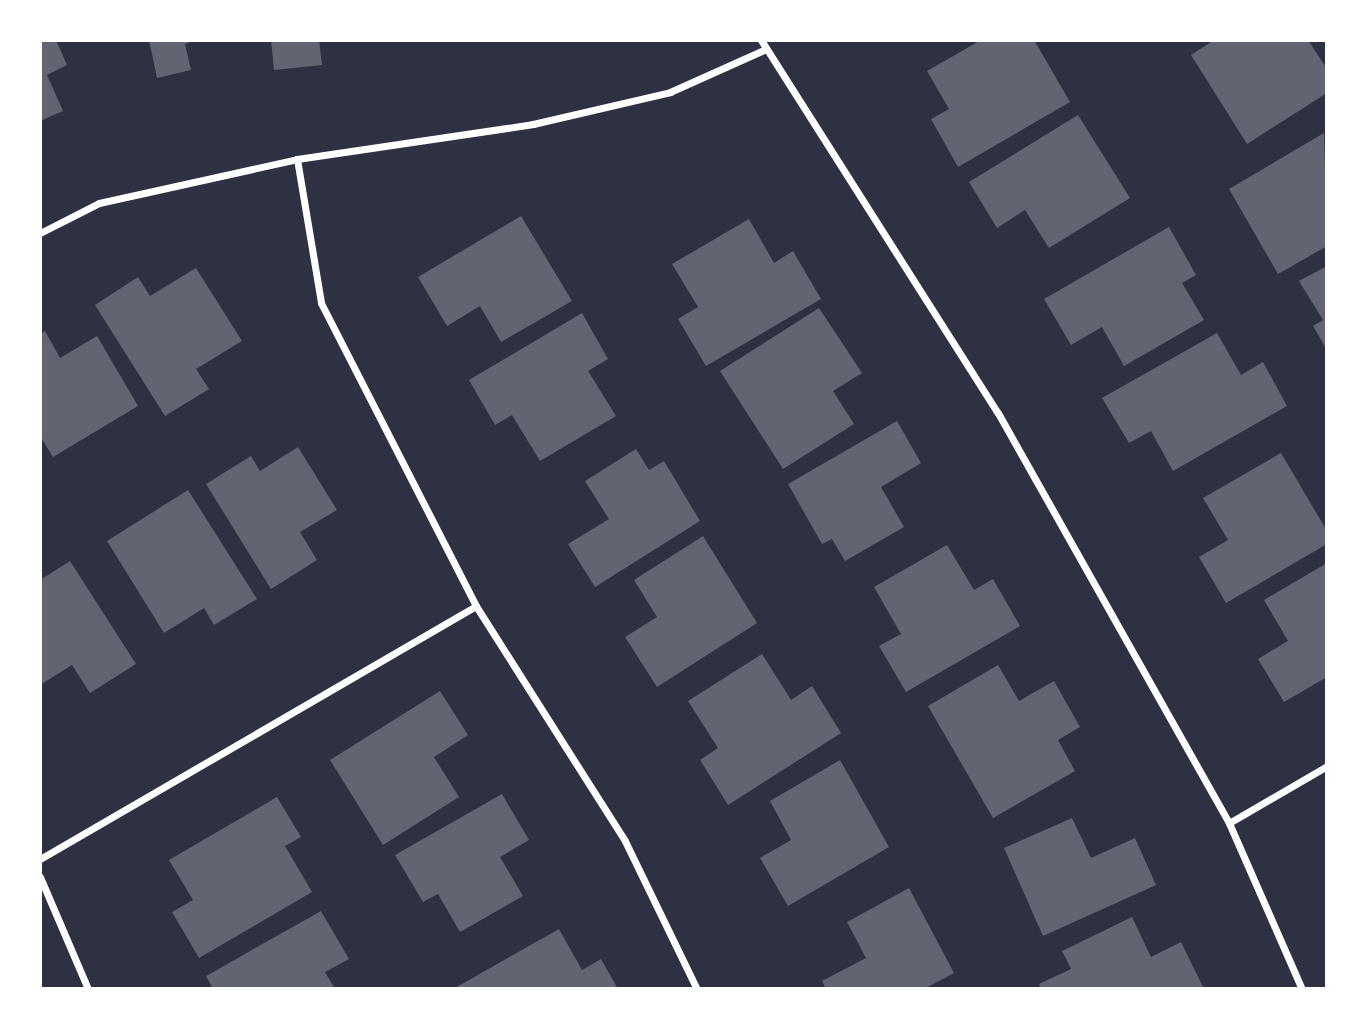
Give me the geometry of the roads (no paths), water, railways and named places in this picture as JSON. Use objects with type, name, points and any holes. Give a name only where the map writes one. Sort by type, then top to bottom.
[{"type":"street","points":[[761,40],[998,413],[1229,823],[1302,989]]},
{"type":"street","points":[[40,233],[99,203],[297,159],[533,124],[670,92],[766,49]]},
{"type":"street","points":[[297,159],[321,303],[476,607],[625,841],[697,989]]},
{"type":"street","points":[[40,859],[476,607]]},
{"type":"street","points":[[1229,823],[1327,766]]},
{"type":"street","points":[[40,877],[88,989]]}]
